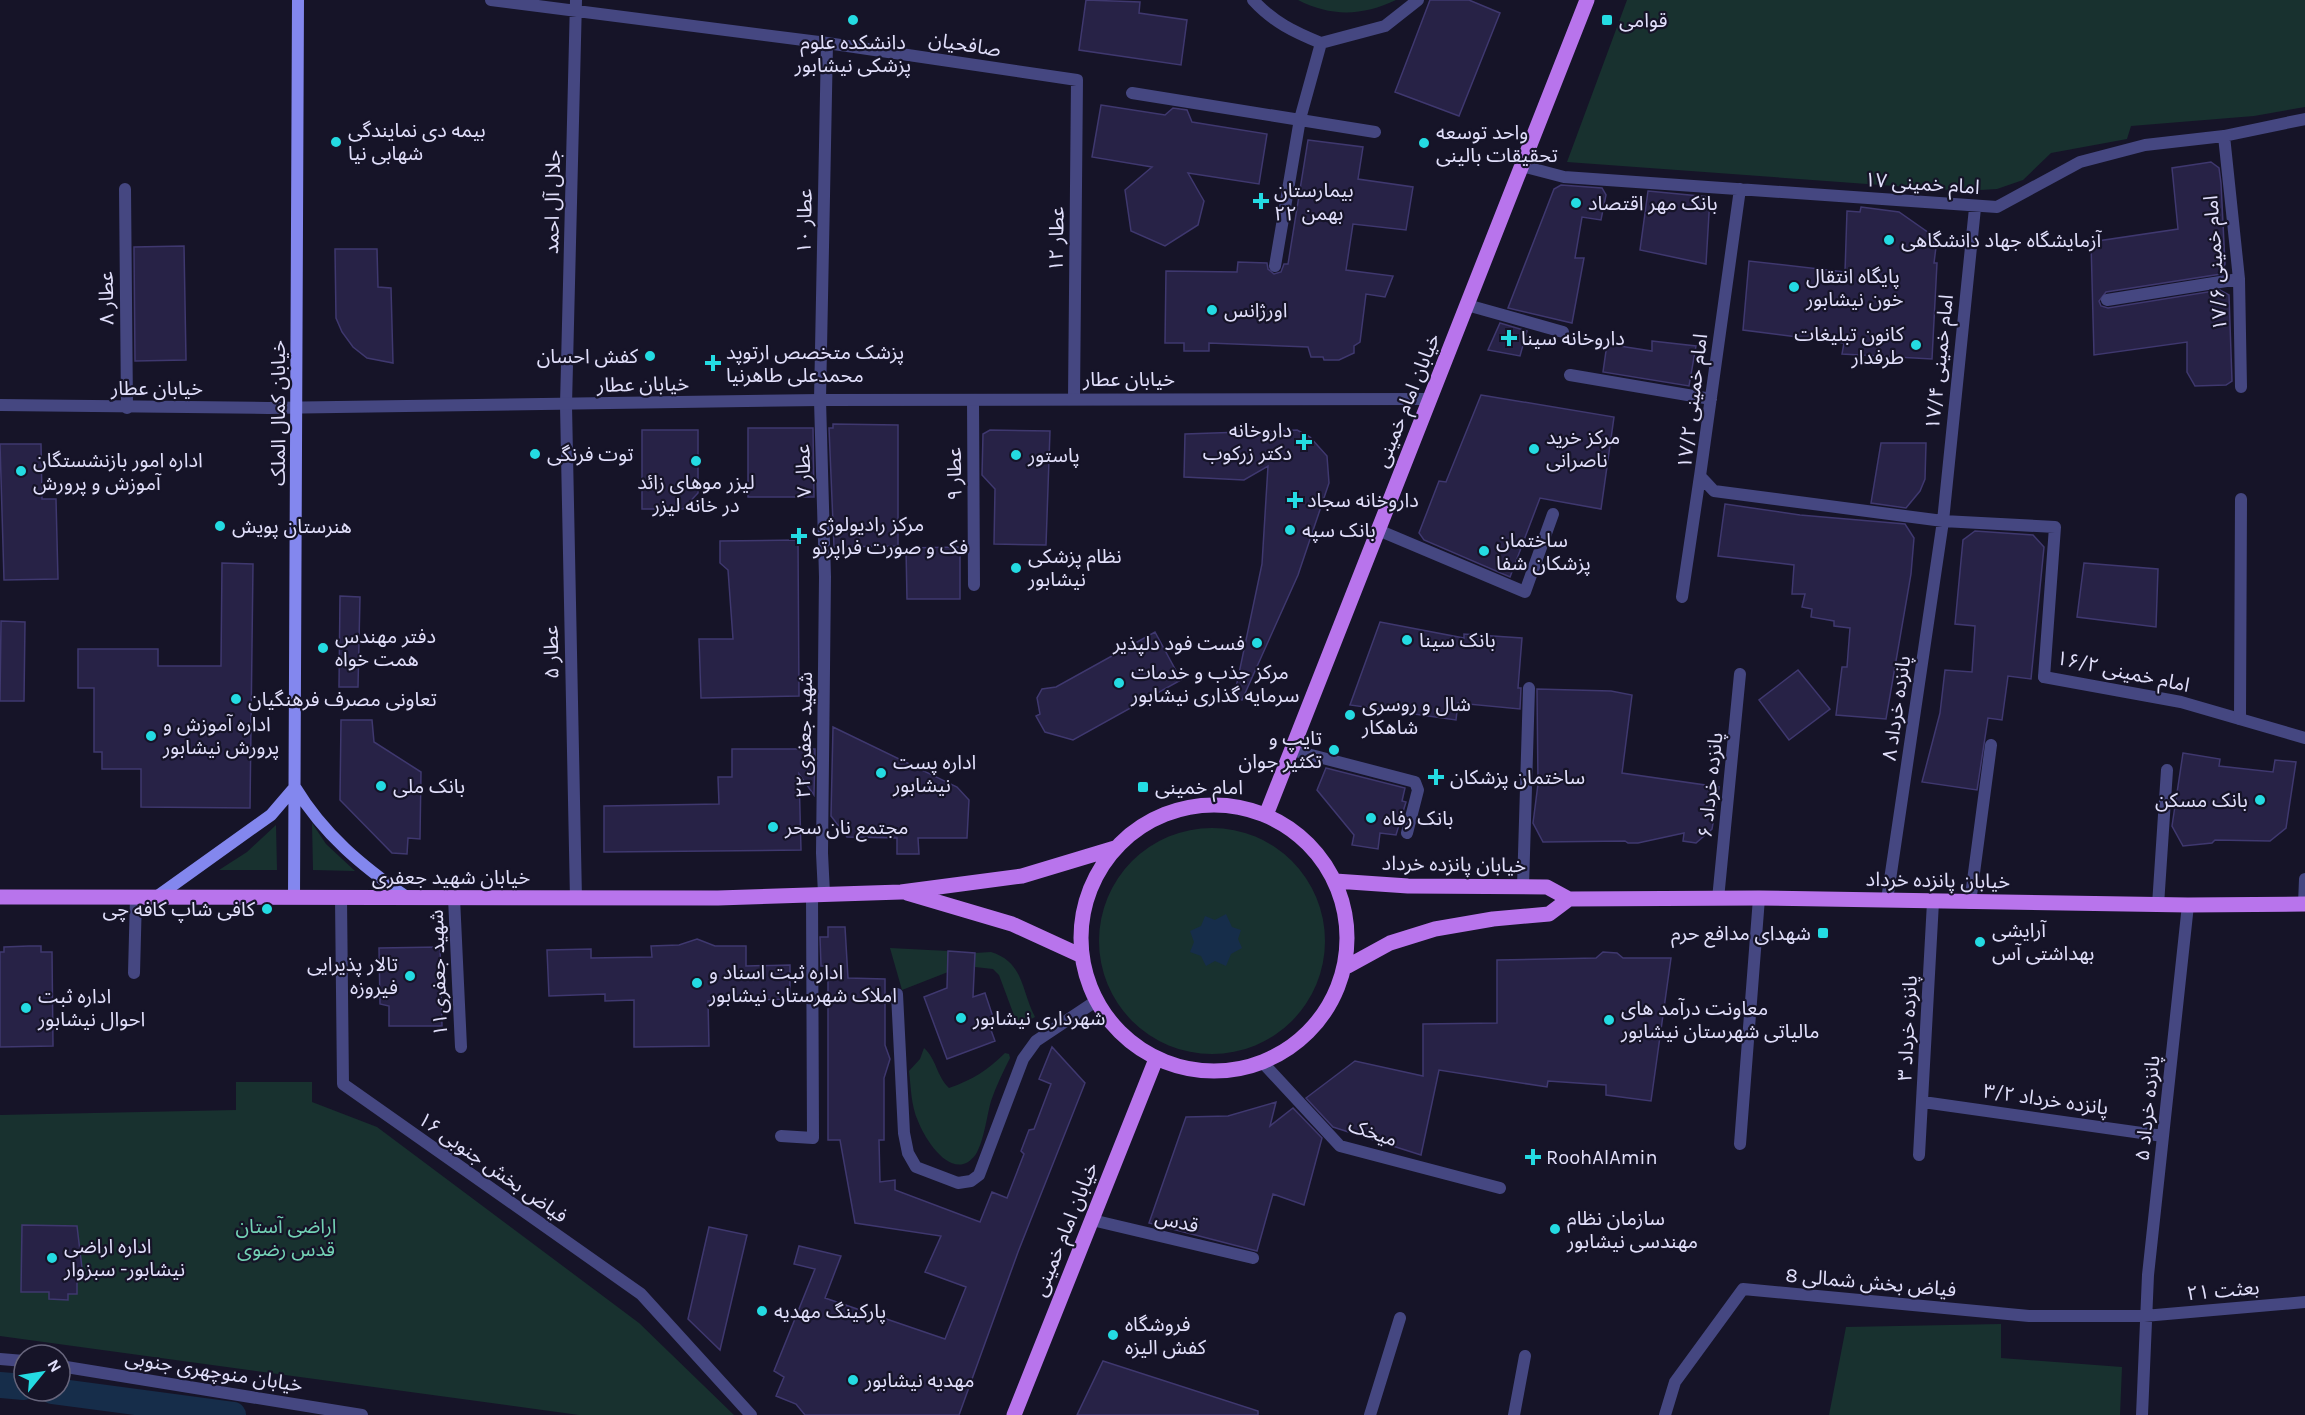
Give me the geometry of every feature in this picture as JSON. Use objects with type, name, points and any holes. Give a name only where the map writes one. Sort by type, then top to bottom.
[{"type":"main road","name":"خیابان کمال الملک","points":[[294,898],[298,0]]},
{"type":"main road","name":"خیابان امام خمینی","points":[[1266,815],[1587,0]]},
{"type":"main road","points":[[155,898],[271,815],[295,787],[310,812],[334,841],[362,866],[408,898]]},
{"type":"main road","points":[[1201,805],[1234,806],[1266,815],[1294,831],[1317,853],[1335,881],[1345,910],[1348,966],[1324,1015],[1297,1044],[1263,1063],[1227,1072],[1191,1070],[1156,1059],[1132,1044],[1112,1024],[1096,1001],[1086,976],[1082,956],[1083,913],[1094,878],[1115,848],[1140,826],[1169,812],[1201,805]]},
{"type":"main road","name":"خیابان شهید جعفری","points":[[0,897],[576,898],[901,892],[1022,876],[1115,848]]},
{"type":"main road","name":"خیابان پانزده خرداد","points":[[1335,881],[1408,886],[1547,887],[1569,899],[1759,898],[1970,903],[2304,904]]},
{"type":"main road","name":"خیابان شهید جعفری","points":[[901,892],[1012,924],[1082,956]]},
{"type":"main road","points":[[1348,966],[1390,943],[1435,929],[1493,919],[1549,914],[1569,899]]},
{"type":"main road","name":"خیابان امام خمینی","points":[[1014,1415],[1156,1059]]},
{"type":"street","name":"صافحیان","points":[[491,0],[576,5],[1077,80]]},
{"type":"street","points":[[1253,0],[1270,17],[1294,32],[1321,43],[1385,26],[1419,0]]},
{"type":"street","name":"جلال آل احمد","points":[[566,405],[576,5]]},
{"type":"street","name":"عطار ۱۰","points":[[820,400],[827,43]]},
{"type":"street","points":[[1275,266],[1300,119],[1321,43]]},
{"type":"street","name":"عطار ۱۲","points":[[1074,398],[1077,80]]},
{"type":"street","points":[[1132,93],[1375,132]]},
{"type":"street","name":"امام خمینی ۱۷","points":[[1522,166],[1564,177],[1997,207],[2080,162],[2145,146],[2224,136],[2305,118]]},
{"type":"street","name":"امام خمینی ۱۷/۶","points":[[2224,136],[2239,279],[2241,387]]},
{"type":"street","name":"عطار ۸","points":[[125,189],[127,408]]},
{"type":"street","name":"امام خمینی ۱۷/۲","points":[[1740,189],[1700,476],[1714,490],[1943,521]]},
{"type":"street","name":"امام خمینی ۱۷/۴","points":[[1943,521],[1975,207]]},
{"type":"street","points":[[2107,300],[2239,279]]},
{"type":"street","points":[[1467,305],[1563,332]]},
{"type":"street","points":[[1570,375],[1711,399]]},
{"type":"street","name":"خیابان عطار","points":[[0,405],[127,408],[1074,398],[1430,399]]},
{"type":"street","name":"عطار ۷","points":[[820,400],[825,577]]},
{"type":"street","name":"عطار ۹","points":[[973,400],[974,585]]},
{"type":"street","name":"عطار ۵","points":[[566,405],[576,898]]},
{"type":"street","points":[[1682,597],[1700,476]]},
{"type":"street","points":[[2240,719],[2241,499]]},
{"type":"street","points":[[1378,530],[1526,592],[1553,514]]},
{"type":"street","name":"امام خمینی ۱۶/۲","points":[[1943,521],[2055,527],[2044,677],[2181,702],[2305,738]]},
{"type":"street","name":"پانزده خرداد ۸","points":[[1887,900],[1943,521]]},
{"type":"street","name":"شهید جعفری۲۲","points":[[781,1136],[813,1138],[818,895],[822,853],[825,577]]},
{"type":"street","name":"پانزده خرداد ۶","points":[[1718,900],[1740,674]]},
{"type":"street","points":[[1523,887],[1529,688]]},
{"type":"street","points":[[1970,903],[1991,744]]},
{"type":"street","points":[[1292,750],[1409,778],[1416,784],[1418,790],[1407,833]]},
{"type":"street","points":[[2158,905],[2167,770]]},
{"type":"street","points":[[2304,904],[2305,879]]},
{"type":"street","points":[[134,973],[136,897]]},
{"type":"street","name":"فیاض بخش جنوبی ۱۶","points":[[341,898],[343,1084],[641,1294],[751,1415]]},
{"type":"street","name":"شهید جعفری۱۱","points":[[454,898],[461,1047]]},
{"type":"street","points":[[1740,1144],[1759,898]]},
{"type":"street","name":"پانزده خرداد ۳","points":[[1919,1155],[1933,902]]},
{"type":"street","name":"پانزده خرداد ۵","points":[[2142,1415],[2145,1316],[2188,905]]},
{"type":"street","points":[[897,994],[904,1133],[908,1153],[916,1167],[958,1183],[971,1181],[979,1175],[1023,1059],[1036,1041],[1096,1001]]},
{"type":"street","name":"میخک","points":[[1263,1063],[1340,1146],[1500,1188]]},
{"type":"street","name":"پانزده خرداد ۳/۲","points":[[1923,1102],[2163,1136]]},
{"type":"street","name":"قدس","points":[[1092,1220],[1253,1258]]},
{"type":"street","name":"فیاض بخش شمالی 8","points":[[1665,1415],[1675,1382],[1743,1289],[2029,1316],[2145,1316]]},
{"type":"street","name":"بعثت ۲۱","points":[[2145,1316],[2305,1302]]},
{"type":"street","points":[[1370,1415],[1400,1318]]},
{"type":"street","points":[[1514,1415],[1526,1356]]},
{"type":"street","name":"خیابان منوچهری جنوبی","points":[[72,1368],[362,1415]]},
{"type":"green space","points":[[1298,0],[1396,0],[1359,12],[1335,12],[1310,6]]},
{"type":"green space","points":[[1627,0],[2305,0],[2305,107],[2254,116],[2131,126],[2127,139],[2051,153],[2023,180],[1997,189],[1963,191],[1567,162]]},
{"type":"green space","points":[[312,823],[326,844],[355,871],[313,870]]},
{"type":"green space","points":[[276,825],[277,870],[219,870],[247,852]]},
{"type":"green space","points":[[1212,828],[1234,830],[1265,841],[1292,861],[1312,888],[1323,919],[1325,941],[1323,963],[1312,994],[1292,1021],[1265,1041],[1234,1052],[1212,1054],[1190,1052],[1159,1041],[1132,1021],[1112,994],[1101,963],[1099,941],[1101,919],[1112,888],[1132,861],[1159,841],[1190,830]]},
{"type":"green space","points":[[890,948],[948,951],[948,972],[902,990]]},
{"type":"green space","points":[[991,952],[1002,957],[1016,970],[1035,1017],[1018,1026],[999,975],[993,969],[975,967],[975,953]]},
{"type":"green space","points":[[924,1048],[949,1088],[979,1074],[1005,1053],[1009,1054],[1010,1058],[991,1101],[979,1149],[967,1162],[959,1165],[941,1156],[934,1148],[927,1139],[916,1115],[909,1071],[920,1059]]},
{"type":"green space","name":"اراضی آستان قدس رضوی","points":[[236,1082],[312,1082],[312,1102],[377,1127],[639,1323],[734,1415],[579,1415],[72,1346],[72,1343],[51,1343],[0,1336],[0,1115],[236,1110]]},
{"type":"green space","points":[[2001,1324],[2001,1358],[2122,1367],[2120,1415],[1829,1415],[1846,1327]]},
{"type":"water","points":[[1226,914],[1232,927],[1241,930],[1238,939],[1242,948],[1231,954],[1226,966],[1215,961],[1206,966],[1201,956],[1190,952],[1194,942],[1190,931],[1201,926],[1205,916],[1215,920]]},
{"type":"building","points":[[1086,0],[1140,2],[1139,13],[1187,20],[1181,65],[1079,50]]},
{"type":"building","points":[[1430,0],[1469,0],[1500,13],[1459,116],[1395,92]]},
{"type":"building","points":[[1101,105],[1165,115],[1173,108],[1187,110],[1192,122],[1267,134],[1259,184],[1188,173],[1204,201],[1198,225],[1165,246],[1131,231],[1125,190],[1152,167],[1092,157]]},
{"type":"building","points":[[1308,140],[1363,147],[1358,179],[1413,187],[1406,230],[1353,224],[1346,270],[1393,276],[1385,297],[1366,294],[1360,342],[1354,346],[1354,353],[1339,360],[1324,360],[1323,357],[1311,357],[1308,347],[1209,343],[1209,351],[1184,351],[1184,343],[1165,343],[1166,271],[1237,272],[1238,262],[1267,263],[1268,269],[1274,274],[1281,272],[1284,264],[1288,264]]},
{"type":"building","points":[[2211,162],[2219,168],[2221,183],[2225,264],[2221,274],[2106,292],[2099,301],[2101,306],[2108,308],[2220,290],[2229,295],[2232,381],[2226,385],[2195,386],[2187,372],[2187,342],[2094,355],[2091,242],[2178,229],[2172,168]]},
{"type":"building","points":[[1561,185],[1602,188],[1606,195],[1601,220],[1582,217],[1575,258],[1584,258],[1572,323],[1508,308],[1554,189]]},
{"type":"building","points":[[1648,191],[1710,197],[1706,264],[1640,250]]},
{"type":"building","points":[[1861,207],[1899,212],[1929,233],[1936,247],[1932,359],[1842,354],[1844,343],[1743,330],[1749,261],[1845,272],[1847,211],[1860,212]]},
{"type":"building","points":[[184,246],[186,360],[135,361],[134,247]]},
{"type":"building","points":[[335,249],[377,249],[378,287],[391,288],[393,363],[367,358],[353,347],[342,332],[336,318]]},
{"type":"building","name":"داروخانه سینا","points":[[1500,323],[1527,331],[1520,356],[1488,350]]},
{"type":"building","points":[[1652,341],[1696,346],[1689,386],[1603,372],[1607,344],[1652,351]]},
{"type":"building","name":"مرکز خرید ناصرانی","points":[[1481,395],[1614,417],[1601,509],[1540,498],[1510,577],[1424,540],[1419,533],[1439,481],[1446,482]]},
{"type":"building","points":[[833,424],[898,425],[898,546],[834,547],[829,428],[833,428]]},
{"type":"building","points":[[748,428],[813,428],[814,497],[748,497]]},
{"type":"building","points":[[642,430],[698,430],[698,493],[683,509],[642,509]]},
{"type":"building","points":[[990,430],[1050,431],[1046,545],[994,544],[995,489],[982,475],[983,434]]},
{"type":"building","points":[[1297,430],[1310,437],[1327,456],[1329,483],[1298,575],[1242,700],[1234,697],[1262,564],[1268,466],[1244,480],[1184,477],[1185,434]]},
{"type":"building","points":[[1881,443],[1926,443],[1925,479],[1920,491],[1906,508],[1871,503]]},
{"type":"building","points":[[0,444],[41,444],[42,499],[56,499],[58,579],[4,580]]},
{"type":"building","points":[[1725,504],[1800,515],[1905,524],[1914,538],[1911,574],[1886,719],[1836,715],[1842,667],[1847,667],[1850,628],[1834,626],[1834,621],[1811,617],[1812,609],[1802,607],[1805,594],[1792,594],[1794,565],[1718,556]]},
{"type":"building","points":[[1975,531],[2033,535],[2044,547],[2031,679],[2008,676],[2002,720],[1988,718],[1977,790],[1922,782],[1940,713],[1945,670],[1972,672],[1975,626],[1955,624],[1963,540]]},
{"type":"building","points":[[798,540],[799,696],[701,698],[699,639],[733,639],[728,570],[720,563],[720,541]]},
{"type":"building","points":[[960,547],[960,599],[907,599],[906,548]]},
{"type":"building","points":[[222,563],[253,564],[250,808],[141,807],[141,769],[102,769],[102,752],[94,752],[94,688],[78,688],[78,649],[158,649],[158,666],[221,666]]},
{"type":"building","points":[[2084,563],[2158,569],[2156,627],[2077,617]]},
{"type":"building","points":[[340,596],[360,597],[358,687],[339,687]]},
{"type":"building","points":[[1,621],[25,622],[24,701],[0,701]]},
{"type":"building","points":[[1380,622],[1464,638],[1464,634],[1522,638],[1518,688],[1521,688],[1520,709],[1458,703],[1456,720],[1350,705]]},
{"type":"building","name":"مرکز جذب و خدمات سرمایه گذاری نیشابور","points":[[1155,632],[1181,680],[1073,740],[1045,732],[1036,716],[1040,714],[1037,698],[1042,689],[1056,687]]},
{"type":"building","points":[[1798,670],[1830,709],[1789,740],[1759,700]]},
{"type":"building","points":[[1537,689],[1611,691],[1632,695],[1622,773],[1719,787],[1712,829],[1696,843],[1683,841],[1684,833],[1638,843],[1625,841],[1543,842],[1533,823],[1538,784]]},
{"type":"building","name":"بانک ملی","points":[[341,720],[372,720],[374,742],[421,772],[420,839],[408,838],[407,854],[392,853],[340,800]]},
{"type":"building","name":"اداره پست نیشابور","points":[[833,727],[957,787],[969,800],[967,838],[918,838],[919,854],[897,854],[897,838],[847,837],[831,816]]},
{"type":"building","points":[[732,749],[815,749],[814,795],[799,774],[801,850],[604,852],[604,806],[719,804],[718,777],[732,777]]},
{"type":"building","points":[[2183,753],[2220,759],[2219,766],[2273,772],[2275,760],[2296,762],[2286,828],[2270,841],[2215,840],[2212,843],[2183,846],[2172,826]]},
{"type":"building","name":"بانک رفاه","points":[[1326,768],[1405,788],[1402,801],[1406,802],[1396,835],[1380,833],[1378,849],[1352,845],[1354,835],[1317,790]]},
{"type":"building","points":[[828,927],[845,927],[848,978],[885,979],[885,1045],[890,1059],[884,1078],[884,1140],[879,1140],[880,1182],[895,1180],[895,1190],[980,1222],[992,1192],[1007,1198],[1024,1154],[1021,1151],[1029,1130],[1034,1129],[1051,1084],[1039,1079],[1052,1047],[1085,1083],[1018,1252],[959,1415],[805,1415],[796,1404],[776,1396],[784,1377],[774,1371],[815,1269],[794,1264],[799,1246],[841,1256],[825,1298],[945,1339],[966,1287],[925,1272],[941,1236],[855,1223],[840,1140],[828,1140],[828,966],[821,966],[820,937],[828,937]]},
{"type":"building","name":"اداره ثبت اسناد و املاک شهرستان نیشابور","points":[[697,939],[715,946],[746,946],[746,966],[790,965],[790,999],[708,1001],[709,1046],[634,1047],[634,1000],[605,1001],[605,994],[549,996],[547,950],[591,949],[591,958],[652,957],[651,946],[679,945]]},
{"type":"building","name":"اداره ثبت احوال نیشابور","points":[[41,946],[41,952],[52,952],[53,1046],[0,1047],[0,952],[4,952],[4,947]]},
{"type":"building","name":"تالار پذیرایی فیروزه","points":[[440,947],[442,1026],[389,1026],[389,1006],[380,1004],[379,948]]},
{"type":"building","name":"شهرداری نیشابور","points":[[948,951],[975,953],[973,997],[985,993],[993,1017],[987,1019],[995,1041],[947,1059],[924,997],[947,988]]},
{"type":"building","points":[[1603,952],[1617,953],[1623,958],[1671,958],[1651,1101],[1606,1095],[1606,1085],[1548,1081],[1547,1087],[1439,1070],[1421,1155],[1333,1127],[1306,1098],[1355,1061],[1423,1076],[1423,1024],[1497,1023],[1497,960],[1596,958]]},
{"type":"building","points":[[1276,1102],[1270,1126],[1293,1108],[1322,1138],[1304,1205],[1273,1194],[1257,1251],[1149,1223],[1186,1117],[1228,1116]]},
{"type":"building","name":"اداره اراضی نیشابور- سبزوار","points":[[22,1225],[77,1226],[82,1268],[77,1273],[77,1294],[68,1294],[68,1300],[49,1299],[49,1292],[21,1292]]},
{"type":"building","points":[[709,1227],[747,1235],[720,1350],[688,1319]]},
{"type":"building","points":[[1103,1361],[1258,1411],[1258,1415],[1077,1415]]},
{"type":"waterway","points":[[0,1385],[12,1386]]},
{"type":"waterway","points":[[72,1394],[233,1415]]},
{"type":"place","name":"دانشکده علوم پزشکی نیشابور","points":[[853,20]]},
{"type":"place","name":"قوامی","points":[[1607,20]]},
{"type":"place","name":"بیمه دی نمایندگی شهابی نیا","points":[[336,142]]},
{"type":"place","name":"واحد توسعه تحقیقات بالینی","points":[[1424,143]]},
{"type":"place","name":"بیمارستان ۲۲ بهمن","points":[[1261,201]]},
{"type":"place","name":"بانک مهر اقتصاد","points":[[1576,203]]},
{"type":"place","name":"آزمایشگاه جهاد دانشگاهی","points":[[1889,240]]},
{"type":"place","name":"پایگاه انتقال خون نیشابور","points":[[1794,287]]},
{"type":"place","name":"اورژانس","points":[[1212,310]]},
{"type":"place","name":"داروخانه سینا","points":[[1509,338]]},
{"type":"place","name":"کانون تبلیغات طرفدار","points":[[1916,345]]},
{"type":"place","name":"کفش احسان","points":[[650,356]]},
{"type":"place","name":"پزشک متخصص ارتوپد محمدعلی طاهرنیا","points":[[713,363]]},
{"type":"place","name":"داروخانه دکتر زرکوب","points":[[1304,442]]},
{"type":"place","name":"مرکز خرید ناصرانی","points":[[1534,449]]},
{"type":"place","name":"توت فرنگی","points":[[535,454]]},
{"type":"place","name":"پاستور","points":[[1016,455]]},
{"type":"place","name":"لیزر موهای زائد در خانه لیزر","points":[[696,461]]},
{"type":"place","name":"اداره امور بازنشستگان آموزش و پرورش","points":[[21,471]]},
{"type":"place","name":"داروخانه سجاد","points":[[1295,500]]},
{"type":"place","name":"هنرستان پویش","points":[[220,526]]},
{"type":"place","name":"بانک سپه","points":[[1290,530]]},
{"type":"place","name":"مرکز رادیولوژی فک و صورت فراپرتو","points":[[799,536]]},
{"type":"place","name":"ساختمان پزشکان شفا","points":[[1484,551]]},
{"type":"place","name":"نظام پزشکی نیشابور","points":[[1016,568]]},
{"type":"place","name":"بانک سینا","points":[[1407,640]]},
{"type":"place","name":"فست فود دلپذیر","points":[[1257,643]]},
{"type":"place","name":"دفتر مهندس همت خواه","points":[[323,648]]},
{"type":"place","name":"مرکز جذب و خدمات سرمایه گذاری نیشابور","points":[[1119,683]]},
{"type":"place","name":"تعاونی مصرف فرهنگیان","points":[[236,699]]},
{"type":"place","name":"شال و روسری شاهکار","points":[[1350,715]]},
{"type":"place","name":"اداره آموزش و پرورش نیشابور","points":[[151,736]]},
{"type":"place","name":"تایپ و تکثیر جوان","points":[[1334,750]]},
{"type":"place","name":"اداره پست نیشابور","points":[[881,773]]},
{"type":"place","name":"ساختمان پزشکان","points":[[1436,777]]},
{"type":"place","name":"بانک ملی","points":[[381,786]]},
{"type":"place","name":"امام خمینی","points":[[1143,787]]},
{"type":"place","name":"بانک مسکن","points":[[2260,800]]},
{"type":"place","name":"بانک رفاه","points":[[1371,818]]},
{"type":"place","name":"مجتمع نان سحر","points":[[773,827]]},
{"type":"place","name":"کافی شاپ کافه چی","points":[[267,909]]},
{"type":"place","name":"شهدای مدافع حرم","points":[[1823,933]]},
{"type":"place","name":"آرایشی بهداشتی آس","points":[[1980,942]]},
{"type":"place","name":"تالار پذیرایی فیروزه","points":[[410,976]]},
{"type":"place","name":"اداره ثبت اسناد و املاک شهرستان نیشابور","points":[[697,983]]},
{"type":"place","name":"اداره ثبت احوال نیشابور","points":[[26,1008]]},
{"type":"place","name":"شهرداری نیشابور","points":[[961,1018]]},
{"type":"place","name":"معاونت درآمد های مالیاتی شهرستان نیشابور","points":[[1609,1020]]},
{"type":"place","name":"RoohAlAmin","points":[[1533,1157]]},
{"type":"place","name":"سازمان نظام مهندسی نیشابور","points":[[1555,1229]]},
{"type":"place","name":"اداره اراضی نیشابور- سبزوار","points":[[52,1258]]},
{"type":"place","name":"پارکینگ مهدیه","points":[[762,1311]]},
{"type":"place","name":"فروشگاه کفش الیزه","points":[[1113,1335]]},
{"type":"place","name":"مهدیه نیشابور","points":[[853,1380]]}]
